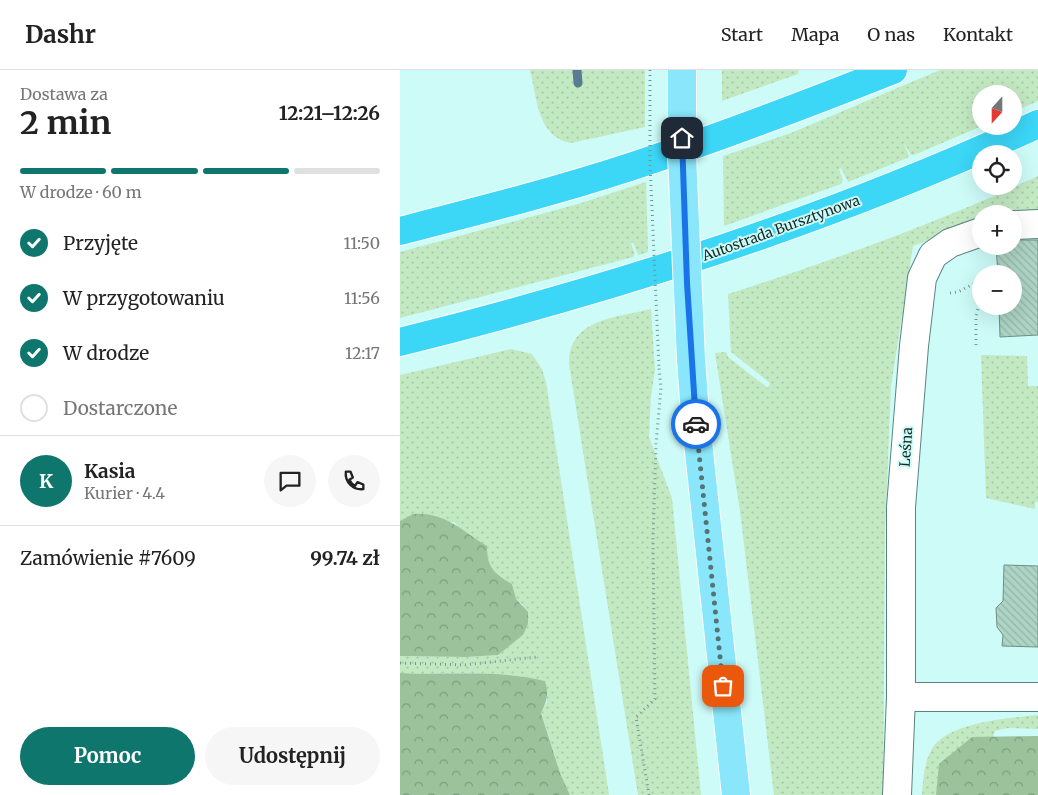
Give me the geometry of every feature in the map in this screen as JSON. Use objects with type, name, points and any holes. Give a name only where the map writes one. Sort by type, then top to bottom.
[{"type":"highway","points":[[400,231],[543,194],[632,166],[761,122],[893,70]]},
{"type":"highway","name":"Autostrada Bursztynowa","points":[[400,342],[566,299],[741,244],[916,177],[1038,124]]},
{"type":"main road","points":[[682,70],[683,165],[695,414],[736,795]]},
{"type":"street","points":[[1022,225],[1038,224]]},
{"type":"street","name":"Leśna","points":[[897,795],[901,697],[902,507],[914,346],[922,278],[933,255],[950,243],[972,235]]},
{"type":"street","points":[[901,697],[1038,697]]},
{"type":"path","points":[[649,795],[636,717],[654,699],[652,541],[656,444],[661,388],[650,172],[650,70]]},
{"type":"path","points":[[976,315],[976,345]]},
{"type":"path","points":[[400,663],[464,665],[537,657]]},
{"type":"green space","points":[[530,70],[645,70],[645,127],[571,143],[560,139],[551,133],[540,115]]},
{"type":"green space","points":[[722,70],[799,70],[798,74],[722,101]]},
{"type":"green space","points":[[940,70],[1038,70],[1038,101],[1022,108],[1022,85],[972,85],[972,130],[914,155],[911,155],[904,143],[909,156],[907,158],[848,182],[841,168],[839,169],[843,180],[841,184],[724,226],[723,156],[791,133]]},
{"type":"green space","points":[[1038,176],[1038,232],[1022,220],[1022,205],[972,205],[972,223],[913,246],[891,386],[885,533],[883,795],[774,795],[740,511],[715,353],[726,352],[728,357],[768,388],[770,383],[731,352],[728,294],[885,240],[995,195],[1022,195],[1022,183]]},
{"type":"green space","points":[[646,182],[648,252],[639,255],[633,242],[631,243],[635,254],[633,257],[400,318],[400,252],[578,204]]},
{"type":"green space","points":[[651,309],[655,370],[651,396],[649,437],[672,498],[701,795],[638,795],[569,364],[571,349],[577,337],[586,329],[610,318]]},
{"type":"green space","points":[[511,349],[532,354],[542,369],[546,382],[609,795],[570,795],[560,773],[541,712],[547,702],[545,681],[527,677],[491,674],[400,673],[400,656],[466,657],[498,655],[523,635],[523,605],[515,599],[512,584],[500,577],[490,565],[486,546],[462,531],[454,522],[400,521],[400,375]]},
{"type":"green space","points":[[981,355],[1027,356],[1028,386],[1038,386],[1038,502],[1035,502],[1035,509],[986,498]]},
{"type":"green space","points":[[413,514],[425,514],[444,519],[487,546],[490,565],[500,577],[512,584],[516,599],[528,612],[528,624],[523,635],[498,655],[466,657],[400,656],[400,521]]},
{"type":"green space","points":[[400,673],[491,674],[527,677],[545,681],[547,697],[541,713],[560,773],[570,795],[400,795]]},
{"type":"green space","points":[[1038,715],[1038,729],[1008,728],[995,731],[990,750],[954,795],[922,795],[928,758],[933,747],[942,739],[953,732],[982,723]]},
{"type":"green space","points":[[1038,736],[1038,795],[936,795],[939,764],[972,737]]},
{"type":"building","points":[[1022,240],[1038,240],[1038,335],[1000,337],[999,315],[1022,315],[1022,265],[997,265],[997,255],[1022,255]]},
{"type":"building","points":[[1004,565],[1038,566],[1038,647],[1002,646],[1003,635],[997,627],[996,608],[1003,601]]},
{"type":"waterway","points":[[577,70],[578,83]]},
{"type":"way so far","points":[[696,424],[723,686]]},
{"type":"route","points":[[682,138],[687,283],[696,424]]}]
